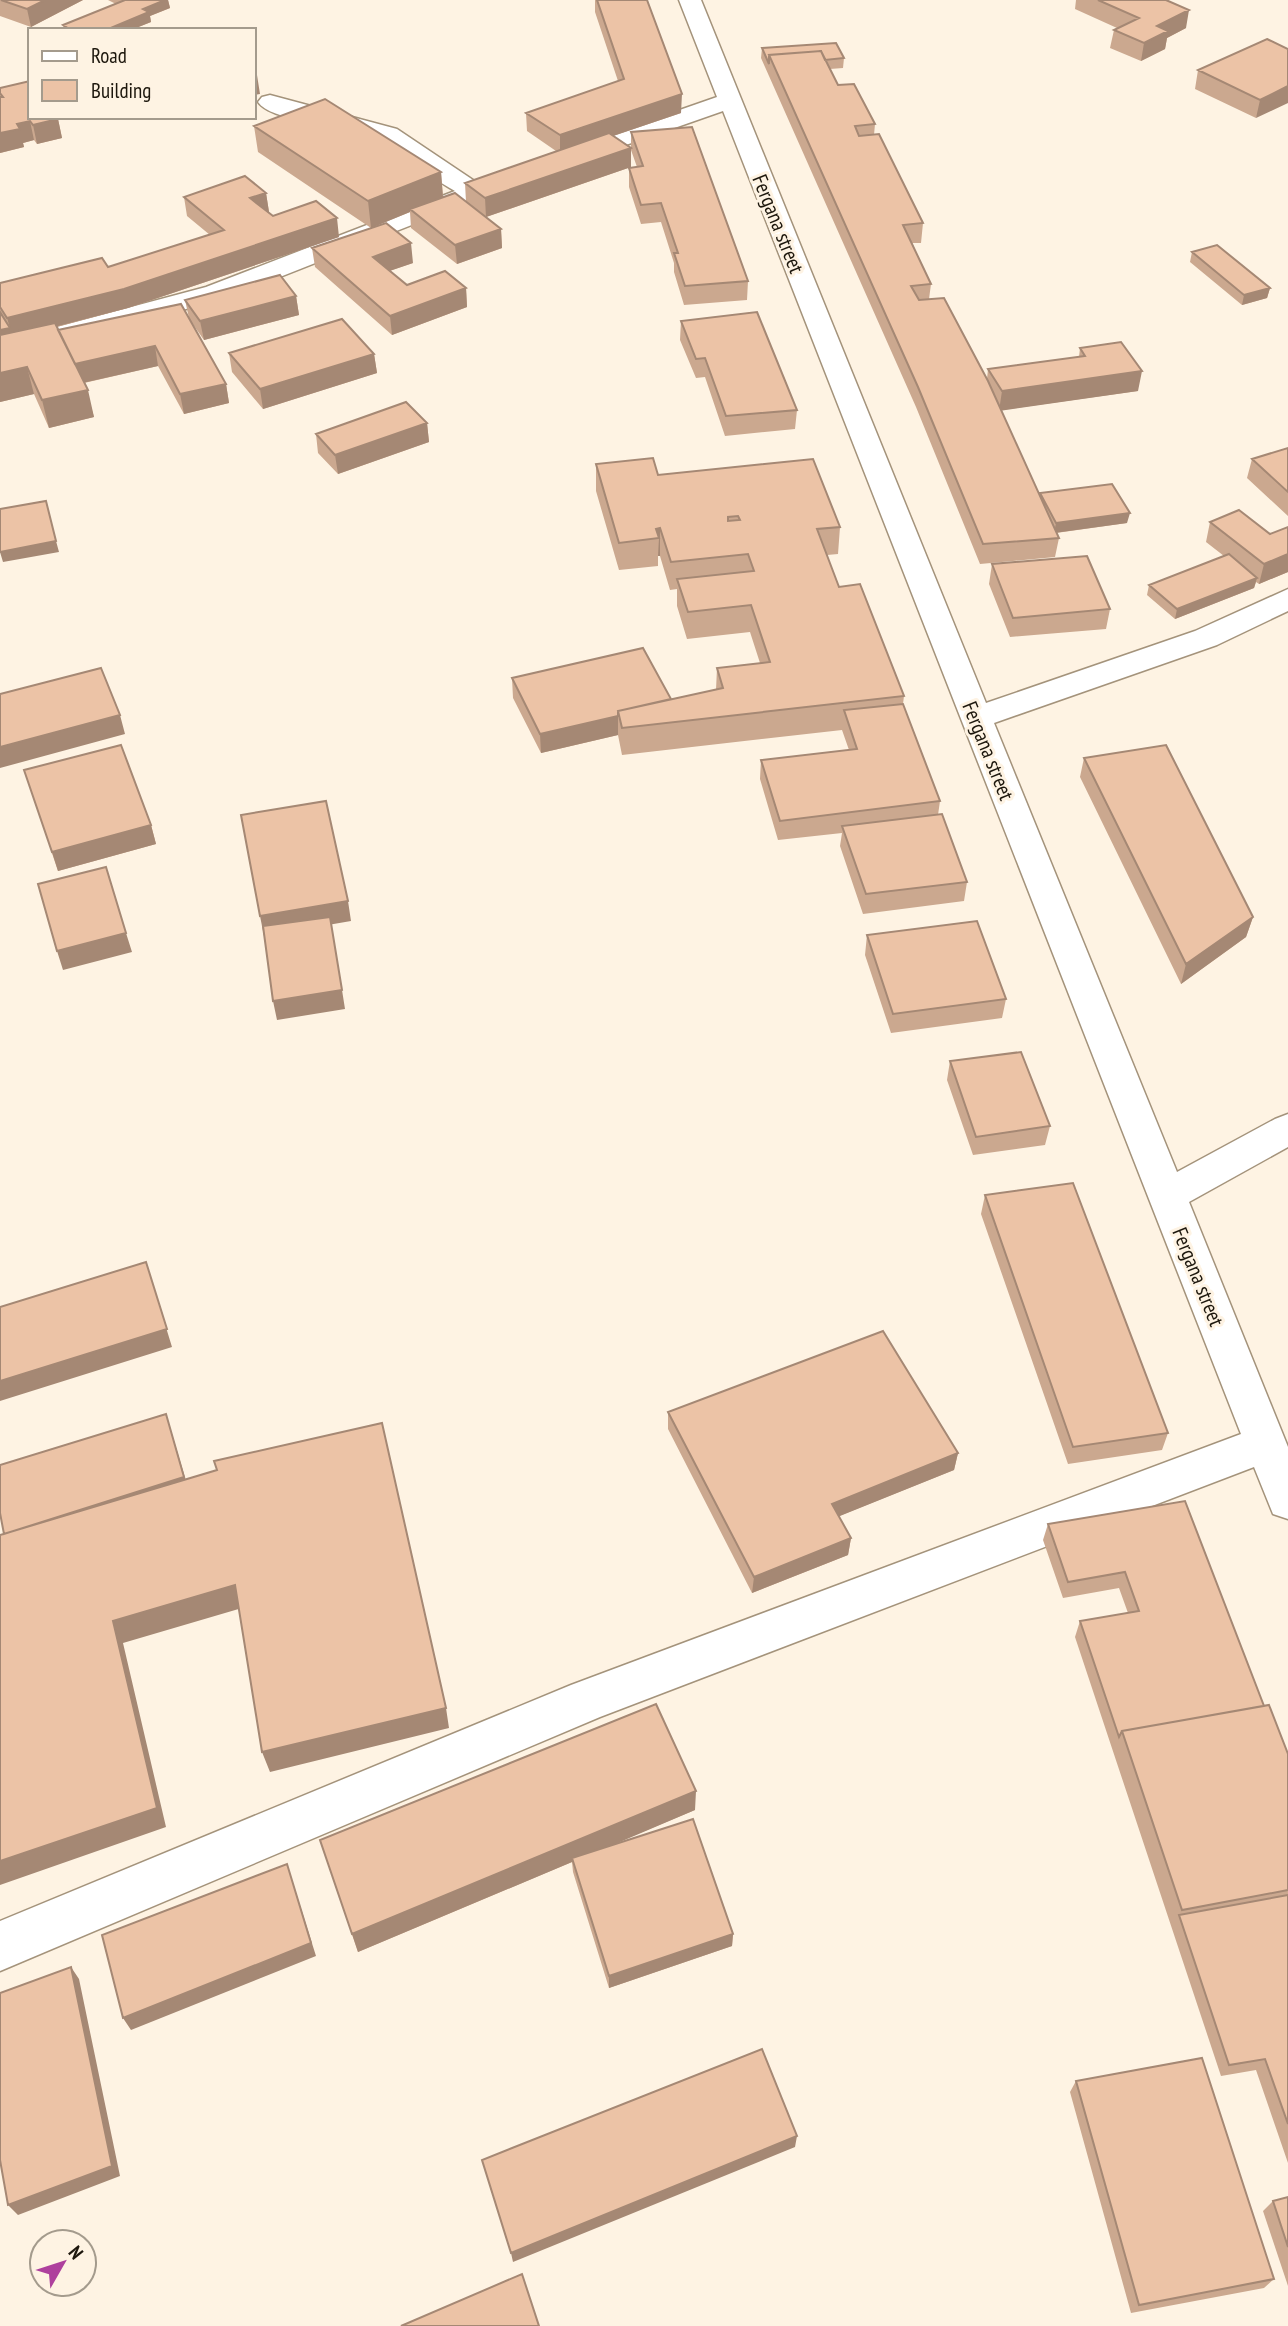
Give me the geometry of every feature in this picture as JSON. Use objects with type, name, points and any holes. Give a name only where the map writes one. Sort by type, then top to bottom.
[{"type":"street","name":"Fergana street","points":[[690,0],[1288,1500]]},
{"type":"street","points":[[0,351],[215,293],[474,191],[729,101]]},
{"type":"street","points":[[270,102],[288,110],[380,130],[409,144],[442,172],[474,191]]},
{"type":"street","points":[[975,718],[1206,638],[1288,599]]},
{"type":"street","points":[[1165,1197],[1288,1129]]},
{"type":"street","points":[[0,1945],[587,1700],[1265,1444]]},
{"type":"building","points":[[1,0],[45,0],[27,9]]},
{"type":"building","points":[[125,0],[165,0],[143,9],[149,12],[111,28],[68,28],[63,25]]},
{"type":"building","points":[[597,0],[647,0],[682,94],[560,135],[526,113],[624,79]]},
{"type":"building","points":[[1098,0],[1166,0],[1189,10],[1157,26],[1168,31],[1144,43],[1114,30],[1139,18]]},
{"type":"building","points":[[1267,39],[1288,49],[1288,86],[1260,100],[1198,70]]},
{"type":"building","points":[[836,43],[844,58],[825,60],[821,51],[769,55],[769,64],[762,48]]},
{"type":"building","points":[[821,51],[838,85],[854,84],[875,124],[855,126],[859,136],[879,134],[923,223],[903,225],[931,284],[911,286],[919,300],[944,298],[988,381],[1059,538],[983,544],[918,387],[769,55]]},
{"type":"building","points":[[28,81],[28,119],[58,119],[33,125],[30,121],[17,124],[20,129],[0,133],[0,97],[3,97],[0,88]]},
{"type":"building","points":[[325,99],[441,172],[368,201],[254,126]]},
{"type":"building","points":[[692,127],[748,281],[685,286],[674,253],[678,253],[661,203],[641,205],[629,168],[643,166],[631,132]]},
{"type":"building","points":[[609,133],[631,148],[485,198],[465,183]]},
{"type":"building","points":[[245,176],[266,193],[250,198],[273,216],[316,201],[337,218],[124,289],[7,318],[0,307],[0,283],[102,258],[108,267],[224,230],[184,197]]},
{"type":"building","points":[[455,193],[501,229],[455,245],[410,209]]},
{"type":"building","points":[[386,223],[411,243],[373,257],[407,285],[445,271],[466,288],[390,316],[312,248]]},
{"type":"building","points":[[1217,245],[1270,288],[1244,295],[1192,252]]},
{"type":"building","points":[[280,275],[296,296],[200,321],[185,300]]},
{"type":"building","points":[[181,304],[226,384],[180,394],[155,346],[75,364],[58,330]]},
{"type":"building","points":[[0,312],[10,328],[0,330]]},
{"type":"building","points":[[757,312],[797,410],[726,416],[705,358],[696,359],[681,321]]},
{"type":"building","points":[[342,319],[374,354],[260,389],[229,353]]},
{"type":"building","points":[[55,323],[88,390],[42,400],[27,367],[0,373],[0,335]]},
{"type":"building","points":[[1121,342],[1142,371],[1002,391],[988,369],[1085,356],[1080,348]]},
{"type":"building","points":[[406,402],[427,423],[335,455],[316,434]]},
{"type":"building","points":[[1288,448],[1288,492],[1252,459]]},
{"type":"building","points":[[653,458],[658,475],[813,459],[840,527],[817,529],[839,587],[860,584],[904,696],[622,728],[618,711],[723,688],[717,668],[770,662],[751,605],[688,612],[677,579],[754,571],[748,554],[671,562],[660,528],[656,529],[659,538],[619,543],[596,464]],"holes":[[[738,516],[740,520],[728,521],[728,517]]]},
{"type":"building","points":[[1112,484],[1130,513],[1056,523],[1040,493]]},
{"type":"building","points":[[46,501],[56,541],[0,552],[0,509]]},
{"type":"building","points":[[1239,510],[1270,534],[1288,527],[1288,554],[1264,564],[1210,522]]},
{"type":"building","points":[[1229,554],[1257,578],[1177,609],[1149,585]]},
{"type":"building","points":[[1087,556],[1110,609],[1013,618],[992,564]]},
{"type":"building","points":[[643,648],[671,699],[618,711],[618,716],[540,734],[512,678]]},
{"type":"building","points":[[101,668],[120,715],[0,747],[0,694]]},
{"type":"building","points":[[903,704],[940,801],[780,821],[761,760],[857,749],[844,710]]},
{"type":"building","points":[[121,745],[151,825],[52,852],[24,770]]},
{"type":"building","points":[[1166,745],[1253,917],[1186,964],[1084,758]]},
{"type":"building","points":[[326,801],[348,901],[260,916],[241,815]]},
{"type":"building","points":[[942,814],[967,882],[866,894],[842,826]]},
{"type":"building","points":[[106,867],[126,933],[57,951],[38,884]]},
{"type":"building","points":[[330,917],[342,990],[273,1001],[263,926]]},
{"type":"building","points":[[977,921],[1006,999],[893,1014],[867,935]]},
{"type":"building","points":[[1021,1052],[1050,1126],[976,1137],[950,1061]]},
{"type":"building","points":[[1073,1183],[1168,1433],[1073,1447],[985,1195]]},
{"type":"building","points":[[146,1262],[167,1329],[0,1381],[0,1307]]},
{"type":"building","points":[[883,1331],[958,1453],[832,1504],[851,1538],[754,1577],[668,1412]]},
{"type":"building","points":[[166,1414],[184,1477],[4,1534],[0,1513],[0,1465]]},
{"type":"building","points":[[382,1423],[446,1708],[262,1752],[235,1585],[113,1621],[157,1808],[0,1861],[0,1535],[217,1470],[214,1461]]},
{"type":"building","points":[[1185,1501],[1264,1706],[1122,1731],[1119,1737],[1080,1621],[1139,1611],[1125,1572],[1068,1582],[1048,1524]]},
{"type":"building","points":[[656,1704],[696,1791],[352,1934],[320,1840]]},
{"type":"building","points":[[1269,1705],[1288,1754],[1288,1890],[1182,1910],[1122,1731]]},
{"type":"building","points":[[693,1819],[733,1934],[609,1976],[572,1858]]},
{"type":"building","points":[[287,1864],[311,1943],[123,2018],[102,1935]]},
{"type":"building","points":[[1288,1895],[1288,2124],[1265,2059],[1229,2065],[1179,1915]]},
{"type":"building","points":[[71,1967],[112,2166],[8,2205],[0,2160],[0,1993]]},
{"type":"building","points":[[762,2049],[797,2136],[511,2253],[482,2160]]},
{"type":"building","points":[[1202,2058],[1274,2279],[1139,2305],[1076,2081]]},
{"type":"building","points":[[1288,2197],[1288,2247],[1273,2201]]},
{"type":"building","points":[[522,2274],[539,2326],[401,2326]]}]
